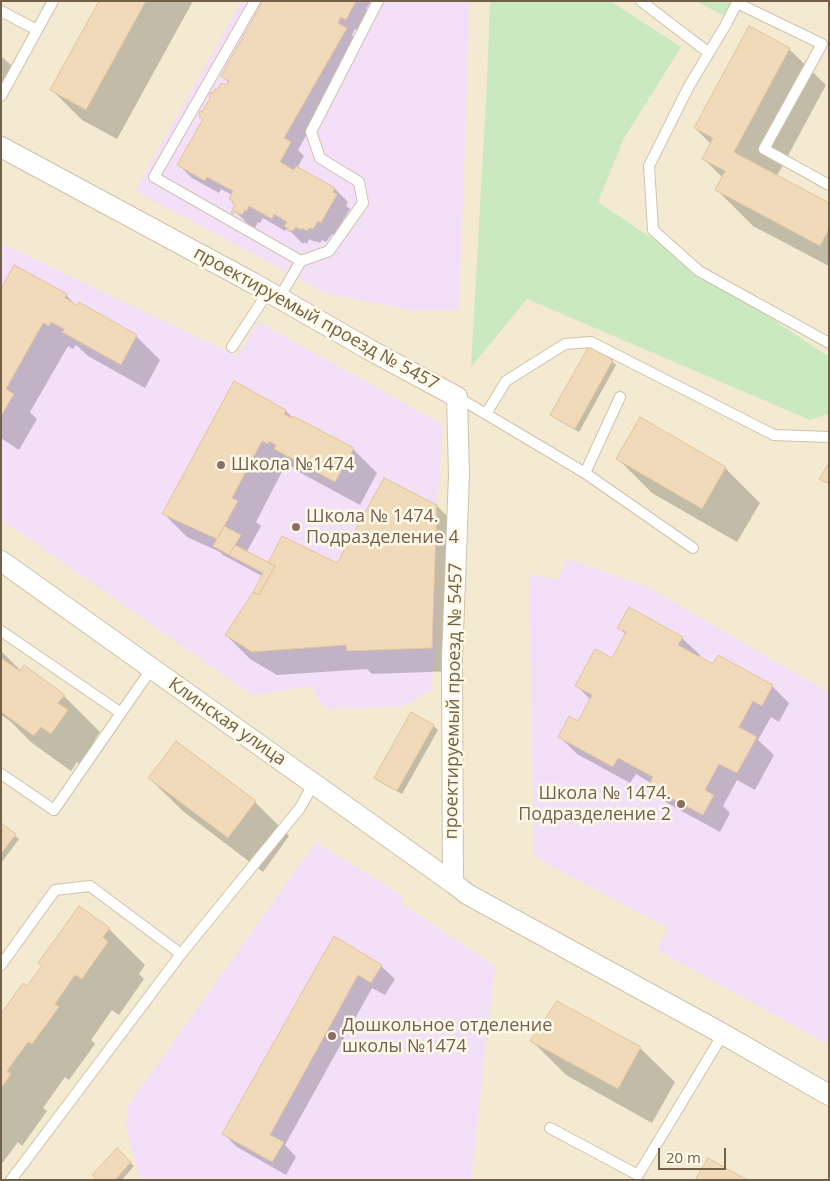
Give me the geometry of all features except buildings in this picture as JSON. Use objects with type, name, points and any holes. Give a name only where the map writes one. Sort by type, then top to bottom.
[{"type":"street","name":"проектируемый проезд № 5457","points":[[1,146],[457,397],[459,474],[452,659],[453,883]]},
{"type":"street","name":"Клинская улица","points":[[1,561],[453,883]]},
{"type":"street","points":[[453,883],[466,894],[723,1034],[829,1095]]},
{"type":"lane","points":[[1,96],[53,1]]},
{"type":"lane","points":[[255,1],[154,177],[301,261]]},
{"type":"lane","points":[[232,347],[301,261],[329,251],[363,203],[359,182],[320,158],[311,132],[378,1]]},
{"type":"lane","points":[[641,1],[709,53]]},
{"type":"lane","points":[[829,185],[764,149],[822,44],[737,2],[689,86],[649,166],[653,230],[699,271],[829,343]]},
{"type":"lane","points":[[1,11],[37,30]]},
{"type":"lane","points":[[486,414],[506,381],[565,344],[591,342],[774,435],[829,437]]},
{"type":"lane","points":[[457,397],[585,473],[693,548]]},
{"type":"lane","points":[[585,473],[620,397]]},
{"type":"lane","points":[[1,631],[121,713]]},
{"type":"lane","points":[[1,774],[54,810],[152,668]]},
{"type":"lane","points":[[11,1180],[182,954],[300,808],[314,784]]},
{"type":"lane","points":[[1,965],[55,890],[90,886],[182,954]]},
{"type":"lane","points":[[550,1128],[638,1175],[723,1034]]},
{"type":"shaded area","points":[[1,1],[829,1],[829,1180],[1,1180]]},
{"type":"shaded area","points":[[242,1],[470,1],[459,310],[410,310],[324,293],[135,191]]},
{"type":"shaded area","name":"Школа №1474","points":[[1,243],[237,356],[259,322],[443,425],[437,505],[435,654],[431,691],[400,707],[324,709],[312,686],[252,695],[1,519]]},
{"type":"shaded area","name":"Школа № 1474. Подразделение 2","points":[[567,559],[646,586],[829,693],[829,1045],[657,950],[668,928],[534,856],[529,574],[558,580]]},
{"type":"shaded area","name":"Дошкольное отделение школы №1474","points":[[316,842],[403,896],[401,903],[495,966],[471,1180],[140,1180],[126,1128],[128,1106]]},
{"type":"green space","points":[[490,1],[610,1],[681,47],[623,140],[598,202],[829,357],[829,414],[810,420],[527,299],[471,367]]},
{"type":"green space","points":[[695,1],[735,1],[725,16]]},
{"type":"place","name":"Школа №1474","points":[[221,465]]},
{"type":"place","name":"Школа № 1474. Подразделение 4","points":[[296,527]]},
{"type":"place","name":"Школа № 1474. Подразделение 2","points":[[681,804]]},
{"type":"place","name":"Дошкольное отделение школы №1474","points":[[332,1036]]}]
